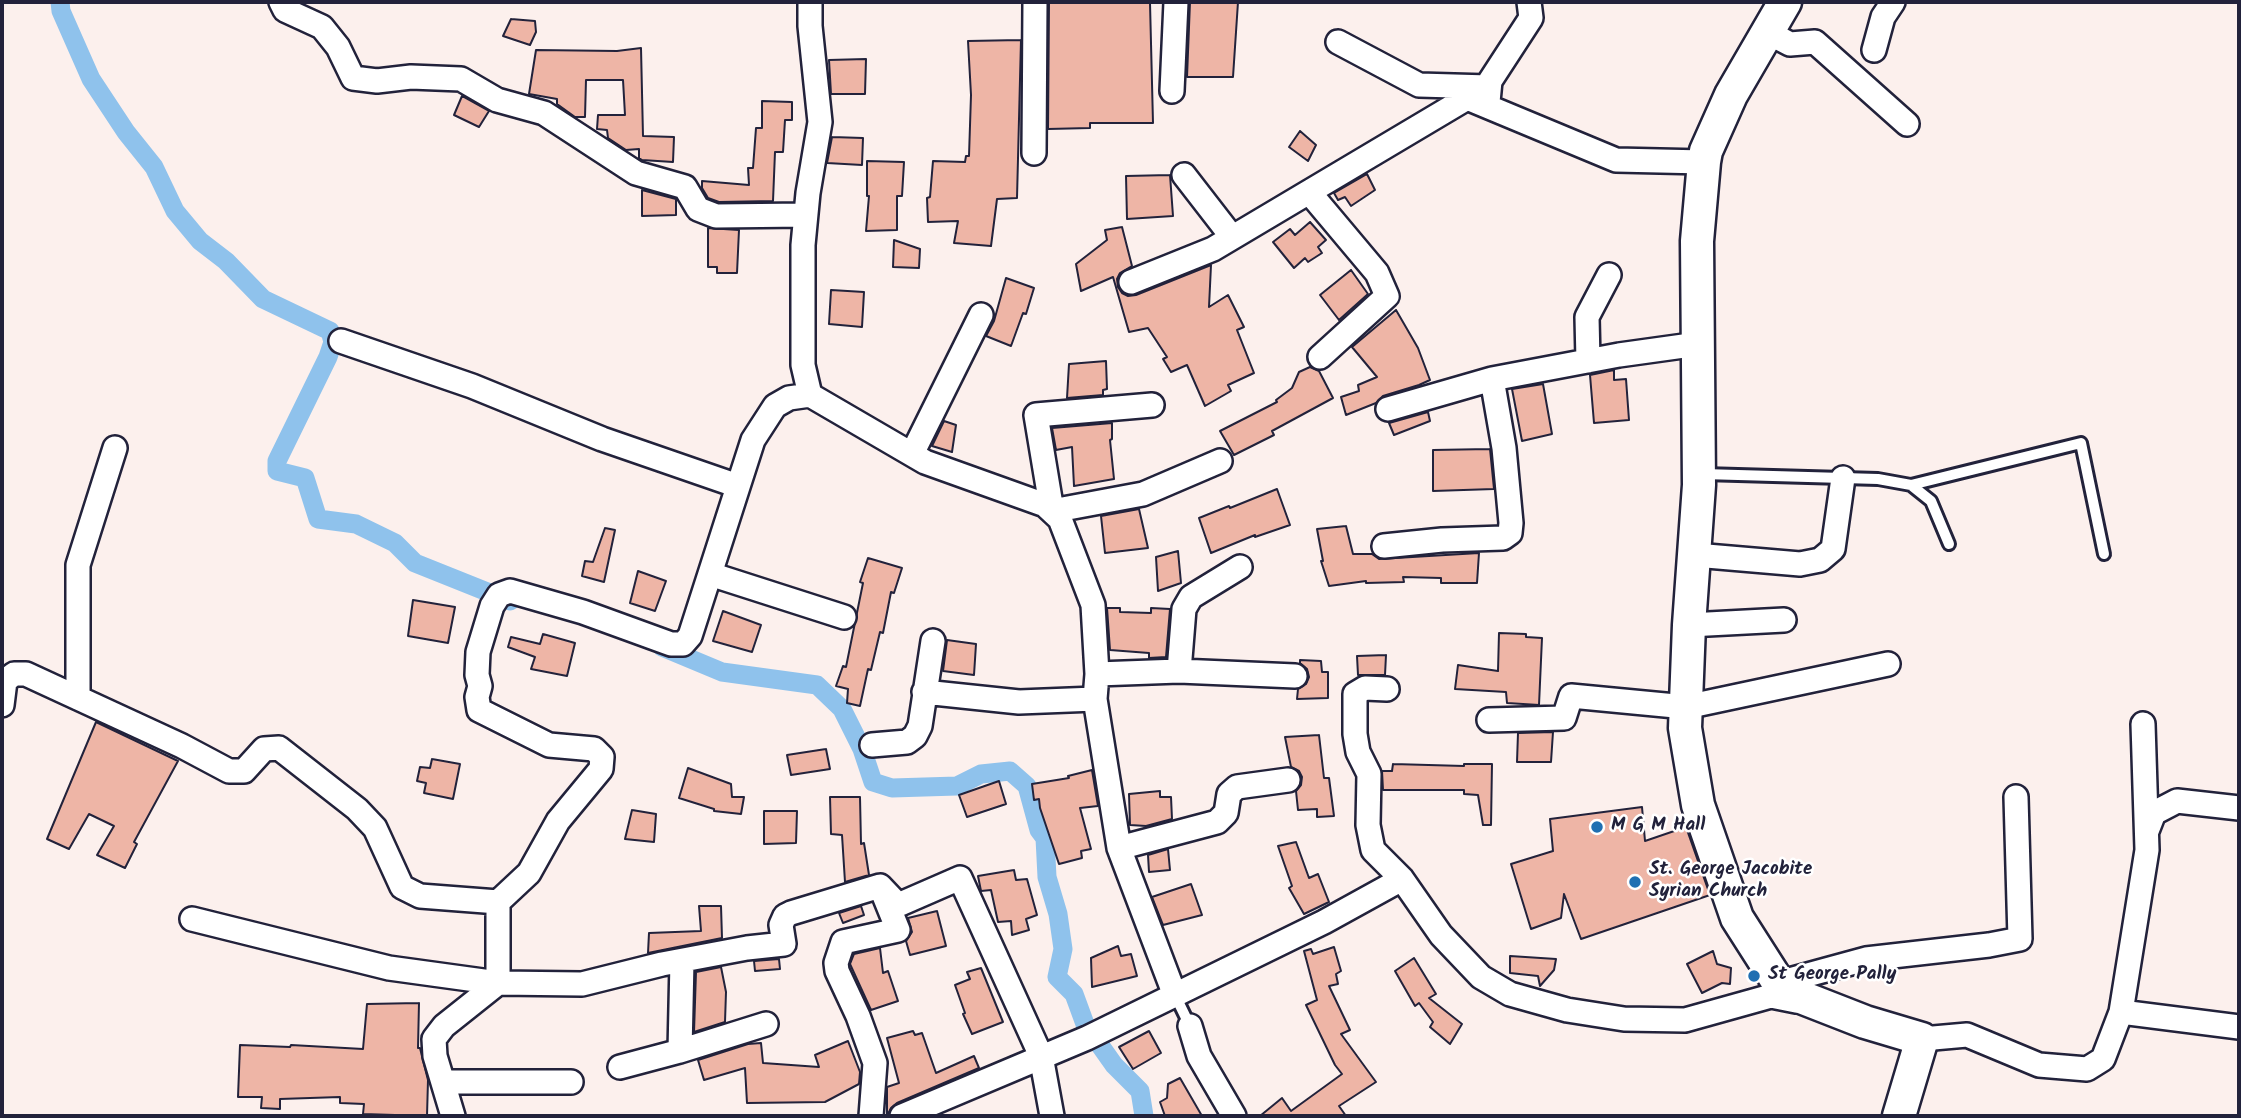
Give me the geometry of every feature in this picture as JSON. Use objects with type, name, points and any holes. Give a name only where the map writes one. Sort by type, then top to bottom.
[{"type":"street","points":[[281,2],[285,9],[322,27],[338,47],[353,78],[377,81],[411,77],[461,79],[497,100],[544,113],[636,173],[685,187],[698,209],[716,216],[805,215]]},
{"type":"street","points":[[810,2],[820,122],[805,215],[803,245],[803,365],[810,395]]},
{"type":"street","points":[[1034,153],[1035,2]]},
{"type":"street","points":[[1172,91],[1176,2]]},
{"type":"street","points":[[1488,97],[1490,81],[1531,18],[1529,2]]},
{"type":"street","points":[[1785,2],[1731,95],[1706,151],[1697,241],[1699,474],[1685,728],[1702,818],[1737,918],[1783,990],[1865,1022],[1922,1039],[1967,1034],[2039,1065],[2087,1069],[2104,1059],[2121,1012],[2147,850],[2143,724]]},
{"type":"street","points":[[1874,50],[1883,17],[1894,2]]},
{"type":"street","points":[[1767,32],[1790,44],[1815,43],[1907,124]]},
{"type":"street","points":[[1338,42],[1419,85],[1488,97],[1616,160],[1704,162]]},
{"type":"street","points":[[1130,282],[1213,249],[1467,98],[1488,97]]},
{"type":"street","points":[[1184,175],[1232,237]]},
{"type":"street","points":[[1309,192],[1377,273],[1387,296],[1320,358]]},
{"type":"street","points":[[1588,361],[1587,317],[1609,275]]},
{"type":"street","points":[[912,454],[981,315]]},
{"type":"street","points":[[341,341],[472,386],[603,439],[738,486]]},
{"type":"street","points":[[1388,409],[1492,379],[1698,344]]},
{"type":"street","points":[[1384,546],[1503,538],[1510,533],[1504,448],[1492,379]]},
{"type":"street","points":[[498,983],[498,902],[529,873],[558,821],[601,769],[603,757],[594,749],[549,745],[479,710],[478,652],[497,598],[510,591],[583,611],[671,644],[683,643],[690,636],[753,440],[775,406],[789,398],[810,395],[925,462],[1045,505],[1060,519],[1093,604],[1096,699],[1119,848],[1174,993]]},
{"type":"street","points":[[1052,511],[1035,415],[1152,405]]},
{"type":"street","points":[[78,698],[78,565],[115,448]]},
{"type":"street","points":[[1052,511],[1143,494],[1220,460]]},
{"type":"street","points":[[1695,555],[1800,564],[1820,561],[1833,549],[1843,478]]},
{"type":"street","points":[[1179,671],[1184,609],[1191,597],[1240,567]]},
{"type":"street","points":[[710,574],[844,617]]},
{"type":"street","points":[[1689,625],[1784,620]]},
{"type":"street","points":[[872,745],[907,742],[915,736],[920,726],[933,641]]},
{"type":"street","points":[[1489,720],[1564,718],[1572,696],[1686,707],[1888,664]]},
{"type":"street","points":[[1097,674],[1179,671],[1295,676]]},
{"type":"street","points":[[2,705],[5,681],[14,674],[26,674],[182,746],[229,771],[244,771],[264,749],[279,748],[357,809],[375,828],[402,887],[420,896],[498,902]]},
{"type":"street","points":[[1387,689],[1364,688],[1355,694],[1355,734],[1359,752],[1369,774],[1368,825],[1373,850],[1402,879],[1441,935],[1481,977],[1510,994],[1567,1010],[1624,1019],[1685,1020],[1772,996],[1827,1007]]},
{"type":"street","points":[[924,692],[1019,702],[1096,699]]},
{"type":"street","points":[[1119,848],[1217,822],[1226,813],[1228,794],[1237,787],[1288,780]]},
{"type":"street","points":[[1778,983],[1866,960],[2020,939],[2016,797]]},
{"type":"street","points":[[2147,831],[2154,813],[2177,801],[2239,808]]},
{"type":"street","points":[[880,886],[898,905],[960,878],[1041,1056],[1052,1116]]},
{"type":"street","points":[[902,1116],[1092,1035],[1324,922],[1402,879]]},
{"type":"street","points":[[192,919],[389,968],[498,983],[582,984],[682,961],[784,944],[781,925],[785,916],[880,886]]},
{"type":"street","points":[[871,1116],[875,1063],[836,963],[843,942],[898,930],[880,886]]},
{"type":"street","points":[[680,1051],[682,961]]},
{"type":"street","points":[[453,1116],[435,1056],[434,1039],[443,1026],[498,983]]},
{"type":"street","points":[[2121,1012],[2239,1027]]},
{"type":"street","points":[[620,1066],[680,1051],[766,1024]]},
{"type":"street","points":[[1190,1026],[1199,1056],[1234,1116]]},
{"type":"street","points":[[1899,1116],[1922,1039]]},
{"type":"street","points":[[443,1082],[571,1082]]},
{"type":"lane","points":[[1699,474],[1878,479],[1911,485],[2081,443],[2104,554]]},
{"type":"lane","points":[[1911,485],[1931,501],[1949,544]]},
{"type":"lane","points":[[1174,993],[1190,1026]]},
{"type":"building","points":[[1049,2],[1150,3],[1153,123],[1090,123],[1090,128],[1048,129]]},
{"type":"building","points":[[1190,2],[1238,2],[1233,77],[1187,77]]},
{"type":"building","points":[[511,19],[535,21],[536,32],[530,45],[503,36]]},
{"type":"building","points":[[1021,40],[1017,198],[997,199],[991,246],[954,243],[958,221],[928,222],[927,198],[930,197],[933,161],[965,162],[966,156],[969,156],[971,95],[968,41]]},
{"type":"building","points":[[641,48],[643,136],[674,137],[673,162],[642,160],[639,158],[639,149],[626,150],[608,138],[607,130],[597,129],[598,115],[625,115],[623,80],[586,80],[585,117],[575,117],[557,104],[557,99],[529,94],[536,50],[617,51]]},
{"type":"building","points":[[866,59],[865,94],[831,94],[829,60]]},
{"type":"building","points":[[462,96],[489,111],[479,127],[454,115]]},
{"type":"building","points":[[762,101],[792,102],[792,120],[785,120],[783,152],[775,152],[773,201],[719,202],[708,198],[702,188],[702,181],[749,185],[748,168],[753,168],[756,128],[762,128]]},
{"type":"building","points":[[1300,131],[1316,145],[1308,161],[1289,147]]},
{"type":"building","points":[[832,137],[863,138],[862,165],[827,163]]},
{"type":"building","points":[[867,161],[904,162],[902,196],[897,196],[897,230],[866,231],[869,196]]},
{"type":"building","points":[[1367,174],[1375,190],[1351,206],[1345,197],[1338,200],[1334,193]]},
{"type":"building","points":[[1170,175],[1173,216],[1127,219],[1126,176]]},
{"type":"building","points":[[642,190],[676,199],[676,215],[642,216]]},
{"type":"building","points":[[1310,222],[1326,240],[1318,247],[1322,253],[1308,262],[1305,258],[1294,268],[1273,242],[1290,229],[1295,235]]},
{"type":"building","points":[[1122,227],[1132,266],[1120,273],[1117,279],[1122,293],[1128,296],[1136,295],[1211,265],[1209,307],[1228,295],[1244,327],[1237,330],[1254,373],[1228,385],[1231,391],[1205,406],[1187,365],[1171,372],[1163,359],[1167,357],[1148,328],[1129,332],[1113,277],[1081,291],[1076,264],[1107,240],[1105,230]]},
{"type":"building","points":[[708,228],[739,230],[737,273],[717,273],[717,267],[708,267]]},
{"type":"building","points":[[894,240],[920,249],[919,268],[893,267]]},
{"type":"building","points":[[1351,270],[1368,294],[1339,320],[1320,295]]},
{"type":"building","points":[[1006,278],[1034,288],[1026,314],[1023,313],[1011,346],[986,336],[994,321]]},
{"type":"building","points":[[831,290],[864,292],[862,327],[829,324]]},
{"type":"building","points":[[1396,310],[1418,348],[1430,380],[1383,396],[1376,403],[1346,415],[1341,397],[1359,391],[1358,385],[1377,377],[1352,347]]},
{"type":"building","points":[[1106,361],[1107,389],[1103,390],[1103,395],[1067,398],[1069,364]]},
{"type":"building","points":[[1310,367],[1319,371],[1333,398],[1272,431],[1274,435],[1234,455],[1220,431],[1277,402],[1276,400],[1292,388],[1299,372]]},
{"type":"building","points":[[1614,370],[1614,380],[1626,379],[1629,420],[1594,423],[1590,375]]},
{"type":"building","points":[[1543,384],[1552,434],[1522,441],[1512,389]]},
{"type":"building","points":[[1428,412],[1430,421],[1394,435],[1389,423]]},
{"type":"building","points":[[944,421],[956,425],[952,452],[932,446]]},
{"type":"building","points":[[1112,423],[1110,440],[1114,479],[1074,486],[1072,447],[1056,450],[1052,428]]},
{"type":"building","points":[[1490,449],[1494,489],[1433,491],[1433,450]]},
{"type":"building","points":[[1277,489],[1290,525],[1255,535],[1211,553],[1199,518]]},
{"type":"building","points":[[1139,509],[1148,548],[1105,553],[1101,516]]},
{"type":"building","points":[[1346,526],[1353,554],[1372,554],[1379,559],[1479,553],[1477,583],[1441,583],[1441,578],[1403,577],[1404,582],[1366,581],[1329,586],[1321,561],[1317,529]]},
{"type":"building","points":[[605,528],[615,530],[604,582],[582,576],[585,561],[593,562]]},
{"type":"building","points":[[1178,551],[1181,583],[1158,591],[1156,557]]},
{"type":"building","points":[[868,558],[902,568],[894,593],[891,592],[883,633],[880,632],[871,670],[868,669],[860,706],[847,703],[848,689],[836,686],[843,666],[846,667],[863,583],[860,582]]},
{"type":"building","points":[[638,571],[666,581],[655,611],[630,603]]},
{"type":"building","points":[[413,600],[455,607],[448,643],[408,636]]},
{"type":"building","points":[[1107,608],[1120,608],[1120,612],[1151,613],[1151,608],[1170,609],[1166,657],[1149,658],[1149,653],[1110,650]]},
{"type":"building","points":[[723,611],[761,625],[752,652],[713,641]]},
{"type":"building","points":[[1499,633],[1526,634],[1526,637],[1542,638],[1539,705],[1507,703],[1506,692],[1455,689],[1458,665],[1498,671]]},
{"type":"building","points":[[543,634],[575,643],[567,676],[531,669],[535,657],[508,647],[511,637],[540,644]]},
{"type":"building","points":[[947,640],[976,644],[974,675],[943,671]]},
{"type":"building","points":[[1386,655],[1385,675],[1358,675],[1357,656]]},
{"type":"building","points":[[1300,660],[1321,661],[1322,672],[1328,672],[1328,698],[1297,699],[1298,689],[1306,684],[1309,677]]},
{"type":"building","points":[[96,722],[178,761],[134,842],[137,844],[125,868],[97,855],[114,826],[89,814],[69,849],[47,839]]},
{"type":"building","points":[[1553,732],[1551,762],[1517,762],[1518,733]]},
{"type":"building","points":[[1319,735],[1324,778],[1329,778],[1334,816],[1317,817],[1317,809],[1298,810],[1296,791],[1301,785],[1302,777],[1299,771],[1291,767],[1285,737]]},
{"type":"building","points":[[826,749],[830,769],[791,775],[787,755]]},
{"type":"building","points":[[432,759],[460,764],[453,799],[424,793],[426,783],[417,781],[420,767],[430,768]]},
{"type":"building","points":[[1393,764],[1492,764],[1491,825],[1483,825],[1478,795],[1464,794],[1464,790],[1383,790],[1382,771],[1392,771]]},
{"type":"building","points":[[688,768],[731,784],[732,797],[744,797],[741,814],[714,811],[679,798]]},
{"type":"building","points":[[1092,770],[1098,806],[1080,808],[1091,849],[1081,851],[1082,858],[1059,864],[1039,799],[1034,800],[1032,784],[1069,778],[1068,776]]},
{"type":"building","points":[[999,781],[1006,804],[967,817],[959,795]]},
{"type":"building","points":[[1160,791],[1160,797],[1171,797],[1172,819],[1146,826],[1130,825],[1129,794]]},
{"type":"building","points":[[830,797],[860,797],[861,844],[864,843],[869,875],[845,882],[842,835],[831,834]]},
{"type":"building","name":"St. George Jacobite Syrian Church","points":[[1642,807],[1645,841],[1686,827],[1710,895],[1581,939],[1564,894],[1561,918],[1531,929],[1511,864],[1553,851],[1550,819]]},
{"type":"building","points":[[632,810],[656,814],[654,842],[625,839]]},
{"type":"building","points":[[764,811],[797,811],[796,843],[764,844]]},
{"type":"building","points":[[1296,842],[1309,878],[1318,874],[1329,902],[1304,914],[1289,888],[1292,886],[1278,846]]},
{"type":"building","points":[[1168,849],[1170,870],[1149,872],[1148,855]]},
{"type":"building","points":[[1014,870],[1016,880],[1027,879],[1037,915],[1026,919],[1029,930],[1012,935],[1011,921],[998,922],[991,890],[981,891],[978,876]]},
{"type":"building","points":[[1191,884],[1202,915],[1163,925],[1152,897]]},
{"type":"building","points":[[699,906],[721,906],[722,938],[648,953],[649,933],[701,931]]},
{"type":"building","points":[[861,906],[864,915],[843,923],[839,913]]},
{"type":"building","points":[[937,911],[946,946],[910,955],[906,941],[912,932],[908,918]]},
{"type":"building","points":[[1118,946],[1121,956],[1131,954],[1137,976],[1092,987],[1091,958]]},
{"type":"building","points":[[1334,947],[1341,971],[1336,974],[1338,984],[1329,986],[1350,1030],[1341,1034],[1376,1082],[1339,1106],[1346,1116],[1260,1116],[1282,1098],[1291,1111],[1342,1074],[1306,1005],[1317,1000],[1304,951],[1311,949],[1313,954]]},
{"type":"building","points":[[880,948],[883,973],[888,971],[898,1001],[871,1010],[850,964],[854,954]]},
{"type":"building","points":[[1713,951],[1717,964],[1731,968],[1730,984],[1722,983],[1702,993],[1687,964]]},
{"type":"building","points":[[1510,956],[1556,959],[1554,970],[1540,986],[1538,976],[1510,973]]},
{"type":"building","points":[[1414,958],[1436,994],[1429,998],[1462,1024],[1450,1044],[1430,1027],[1433,1022],[1419,1003],[1415,1006],[1395,971]]},
{"type":"building","points":[[779,959],[780,969],[755,971],[754,961]]},
{"type":"building","points":[[721,967],[726,992],[725,1022],[694,1032],[696,972]]},
{"type":"building","points":[[981,968],[1003,1022],[972,1034],[955,985],[970,979],[967,972]]},
{"type":"building","points":[[419,1003],[418,1048],[428,1080],[427,1116],[363,1114],[364,1104],[340,1103],[340,1097],[280,1099],[280,1109],[261,1108],[262,1097],[238,1097],[240,1045],[363,1049],[367,1004]]},
{"type":"building","points":[[913,1031],[915,1035],[922,1033],[936,1073],[974,1056],[979,1068],[897,1103],[887,1116],[887,1087],[899,1083],[887,1038]]},
{"type":"building","points":[[1149,1031],[1161,1053],[1133,1069],[1119,1047]]},
{"type":"building","points":[[848,1041],[860,1072],[859,1084],[825,1102],[747,1103],[745,1068],[704,1080],[698,1060],[748,1044],[761,1043],[763,1063],[819,1067],[815,1055]]},
{"type":"building","points":[[1180,1078],[1202,1116],[1165,1116],[1160,1102],[1167,1098],[1168,1084]]},
{"type":"waterway","points":[[60,2],[61,11],[91,79],[126,132],[154,167],[175,211],[200,241],[226,261],[263,299],[330,331],[333,342],[328,357],[277,461],[277,471],[305,478],[318,519],[356,524],[395,543],[415,563],[510,601]]},
{"type":"waterway","points":[[662,647],[722,672],[817,685],[842,709],[862,749],[873,782],[892,788],[957,786],[981,774],[1010,771],[1027,786],[1039,830],[1045,838],[1047,877],[1058,914],[1063,949],[1057,977],[1074,994],[1085,1024],[1114,1065],[1140,1091],[1144,1116]]},
{"type":"place","name":"M G M Hall","points":[[1597,827]]},
{"type":"place","name":"St. George Jacobite Syrian Church","points":[[1635,882]]},
{"type":"place","name":"St George Pally","points":[[1754,976]]}]
